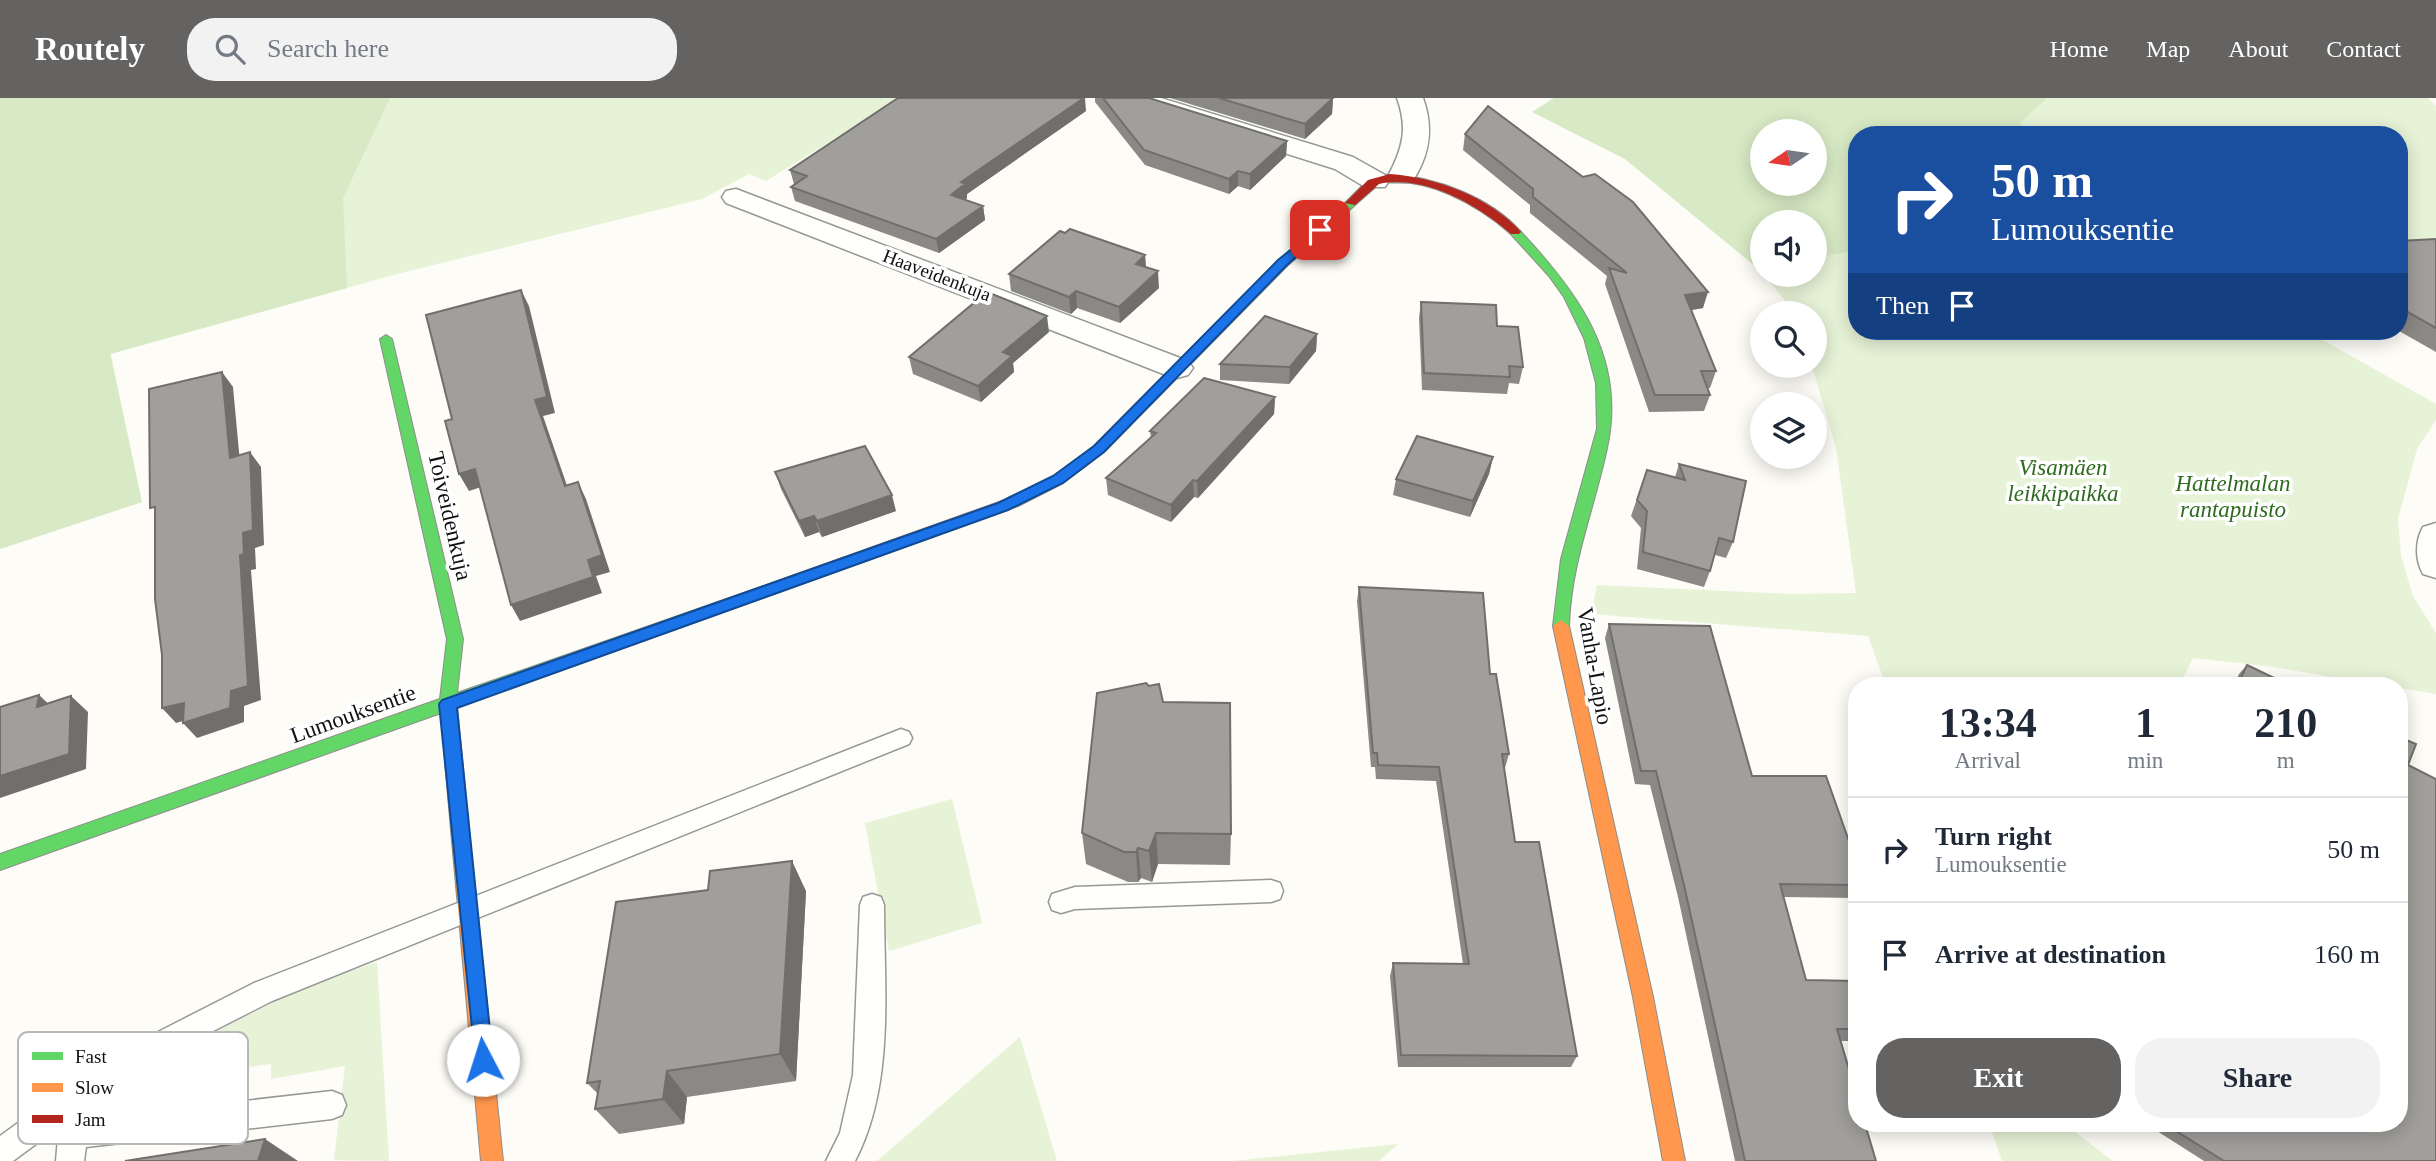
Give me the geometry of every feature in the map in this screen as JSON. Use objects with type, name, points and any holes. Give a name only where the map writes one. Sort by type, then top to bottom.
[{"type":"street","points":[[1135,98],[1344,163],[1376,180]]},
{"type":"street","points":[[1402,176],[1417,147],[1419,110]]},
{"type":"street","name":"Vanha-Lapio","points":[[1376,180],[1402,176],[1469,200],[1505,221],[1559,281],[1597,352],[1605,395],[1601,447],[1582,503],[1561,592],[1561,629],[1643,998],[1674,1161]]},
{"type":"street","name":"Lumouksentie","points":[[0,862],[1003,506],[1058,480],[1099,449],[1283,263],[1376,180]]},
{"type":"street","name":"Haaveidenkuja","points":[[736,197],[1177,368]]},
{"type":"street","name":"Toiveidenkuja","points":[[386,339],[455,639],[448,704],[492,1161]]},
{"type":"street","points":[[2436,537],[2436,565]]},
{"type":"lane","points":[[185,1032],[263,992],[901,738]]},
{"type":"lane","points":[[1061,902],[1075,898],[1271,891]]},
{"type":"lane","points":[[840,1161],[849,1148],[862,1110],[866,1079],[872,905]]},
{"type":"lane","points":[[248,1114],[332,1105]]},
{"type":"lane","points":[[0,1153],[18,1140]]},
{"type":"green space","points":[[0,98],[901,98],[766,181],[749,174],[702,199],[397,274],[111,354],[142,502],[0,549]]},
{"type":"green space","points":[[0,98],[390,98],[343,198],[347,288],[110,354],[142,502],[0,549]]},
{"type":"green space","name":"Hattelmalan rantapuisto","points":[[1554,98],[2428,98],[2436,106],[2436,254],[2408,256],[2408,126],[1848,126],[1848,340],[2323,340],[2436,404],[2436,420],[2417,449],[2398,519],[2401,556],[2413,596],[2436,633],[2436,694],[2408,689],[2408,677],[2333,677],[2193,658],[2184,677],[1883,677],[1868,636],[1591,614],[1597,585],[1791,594],[1856,593],[1836,448],[1827,417],[1827,392],[1820,392],[1816,378],[1827,378],[1827,301],[1785,301],[1774,287],[1827,287],[1827,210],[1750,210],[1750,262],[1625,159],[1532,112]]},
{"type":"green space","points":[[1554,98],[2047,98],[2020,123],[2023,126],[1848,126],[1848,252],[1827,256],[1827,210],[1750,210],[1750,262],[1625,159],[1532,112]]},
{"type":"green space","points":[[952,799],[982,923],[889,951],[865,823]]},
{"type":"green space","points":[[377,962],[389,1161],[334,1160],[345,1066],[271,1079],[271,1064],[248,1067],[248,1032],[216,1032],[303,987]]},
{"type":"green space","points":[[1020,1037],[1057,1161],[877,1161]]},
{"type":"green space","points":[[1992,1132],[2075,1132],[2113,1161],[2002,1161]]},
{"type":"green space","points":[[1398,1144],[1379,1161],[1233,1161]]},
{"type":"building","points":[[898,98],[1084,98],[961,182],[965,184],[951,195],[983,206],[936,239],[791,187],[807,176],[790,170]]},
{"type":"building","points":[[1103,98],[1149,98],[1287,141],[1250,174],[1238,171],[1229,179],[1144,150]]},
{"type":"building","points":[[1219,98],[1333,98],[1305,124]]},
{"type":"building","points":[[1488,106],[1583,177],[1595,174],[1633,202],[1708,292],[1685,295],[1716,371],[1701,371],[1710,395],[1655,395],[1609,268],[1627,273],[1533,197],[1533,189],[1465,134]]},
{"type":"building","points":[[1070,229],[1145,255],[1136,264],[1158,271],[1119,307],[1076,291],[1069,297],[1009,274],[1060,231],[1065,233]]},
{"type":"building","points":[[2436,239],[2436,328],[2408,312],[2408,241]]},
{"type":"building","points":[[521,290],[547,397],[535,400],[565,486],[578,482],[602,555],[588,560],[593,577],[511,605],[475,469],[459,474],[445,421],[452,419],[426,315]]},
{"type":"building","points":[[987,292],[1047,316],[1003,352],[1012,356],[978,386],[909,357]]},
{"type":"building","points":[[1421,302],[1496,305],[1497,326],[1518,327],[1523,367],[1509,366],[1510,377],[1424,373]]},
{"type":"building","points":[[1265,316],[1317,334],[1290,367],[1220,364]]},
{"type":"building","points":[[222,372],[230,458],[250,452],[253,530],[243,533],[244,554],[240,555],[248,686],[231,691],[230,708],[183,723],[184,703],[162,708],[162,655],[155,599],[155,507],[150,508],[149,389]]},
{"type":"building","points":[[1204,378],[1275,397],[1171,505],[1106,478],[1156,433],[1150,431]]},
{"type":"building","points":[[1417,436],[1493,457],[1473,501],[1396,479]]},
{"type":"building","points":[[865,446],[892,495],[817,521],[814,516],[799,521],[775,472]]},
{"type":"building","points":[[1679,464],[1746,481],[1733,542],[1719,538],[1710,571],[1643,552],[1647,511],[1637,500],[1647,470],[1685,480]]},
{"type":"building","points":[[1359,587],[1483,593],[1490,674],[1496,674],[1509,754],[1502,754],[1515,842],[1539,842],[1577,1056],[1401,1055],[1393,963],[1469,964],[1439,767],[1378,765],[1377,753],[1373,753]]},
{"type":"building","points":[[1609,624],[1710,626],[1752,776],[1826,776],[1848,838],[1848,885],[1780,884],[1806,980],[1848,981],[1848,1029],[1837,1029],[1848,1066],[1848,1132],[1867,1132],[1876,1161],[1745,1161],[1656,771],[1641,771]]},
{"type":"building","points":[[2247,665],[2272,677],[2241,677]]},
{"type":"building","points":[[1146,683],[1149,686],[1159,684],[1163,702],[1230,703],[1231,834],[1156,833],[1149,851],[1138,848],[1136,852],[1124,852],[1082,833],[1097,693]]},
{"type":"building","points":[[39,695],[37,707],[71,696],[69,754],[0,776],[0,707]]},
{"type":"building","points":[[2408,741],[2416,744],[2408,765]]},
{"type":"building","points":[[2408,765],[2436,779],[2436,1161],[2224,1161],[2178,1132],[2408,1132]]},
{"type":"building","points":[[792,861],[780,1054],[667,1071],[663,1099],[595,1109],[600,1081],[587,1083],[616,902],[708,890],[710,871]]},
{"type":"building","points":[[265,1139],[258,1161],[125,1161],[248,1144],[248,1142]]},
{"type":"traffic: fast","points":[[1013,502],[1058,480],[1099,449],[1283,263],[1351,203]]},
{"type":"traffic: fast","points":[[1515,232],[1553,273],[1570,297],[1590,338],[1603,383],[1604,429],[1569,559],[1561,626]]},
{"type":"traffic: fast","points":[[386,339],[455,639],[448,704],[460,830]]},
{"type":"traffic: fast","points":[[0,862],[777,587]]},
{"type":"traffic: slow","points":[[777,587],[1013,502]]},
{"type":"traffic: slow","points":[[1561,626],[1643,997],[1674,1161]]},
{"type":"traffic: slow","points":[[460,830],[492,1161]]},
{"type":"traffic: jam","points":[[1351,203],[1375,181],[1408,179],[1470,200],[1515,232]]},
{"type":"route","points":[[483,1060],[448,704],[1003,506],[1058,480],[1099,449],[1177,368],[1320,230]]},
{"type":"park label","name":"Visamäen leikkipaikka","points":[[2063,480]]}]
